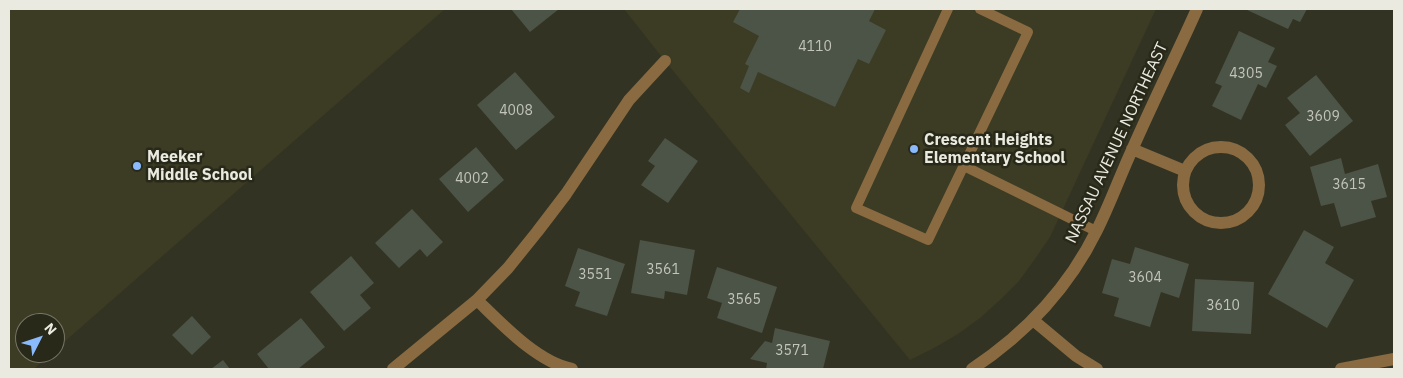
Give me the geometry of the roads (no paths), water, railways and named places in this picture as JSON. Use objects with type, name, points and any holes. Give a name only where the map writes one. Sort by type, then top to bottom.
[{"type":"street","name":"NASSAU AVENUE NORTHEAST","points":[[972,369],[995,353],[1033,320],[1047,306],[1076,267],[1096,231],[1132,149],[1198,9]]},
{"type":"street","points":[[393,369],[477,300],[508,268],[566,194],[628,100],[665,61]]},
{"type":"street","points":[[1223,147],[1235,150],[1245,156],[1253,165],[1258,176],[1259,188],[1256,199],[1250,210],[1230,222],[1218,223],[1206,220],[1196,214],[1188,205],[1184,194],[1183,182],[1186,171],[1192,160],[1200,153],[1212,148],[1223,147]]},
{"type":"street","points":[[1132,149],[1186,171]]},
{"type":"street","points":[[477,300],[514,336],[549,360],[572,369]]},
{"type":"street","points":[[1033,320],[1076,356],[1097,369]]},
{"type":"street","points":[[1341,369],[1394,359]]},
{"type":"lane","points":[[948,9],[856,208],[928,240],[1028,32],[980,9]]},
{"type":"lane","points":[[964,166],[1096,231]]},
{"type":"place","name":"Crescent Heights Elementary School","points":[[914,149]]},
{"type":"place","name":"Meeker Middle School","points":[[137,166]]}]
